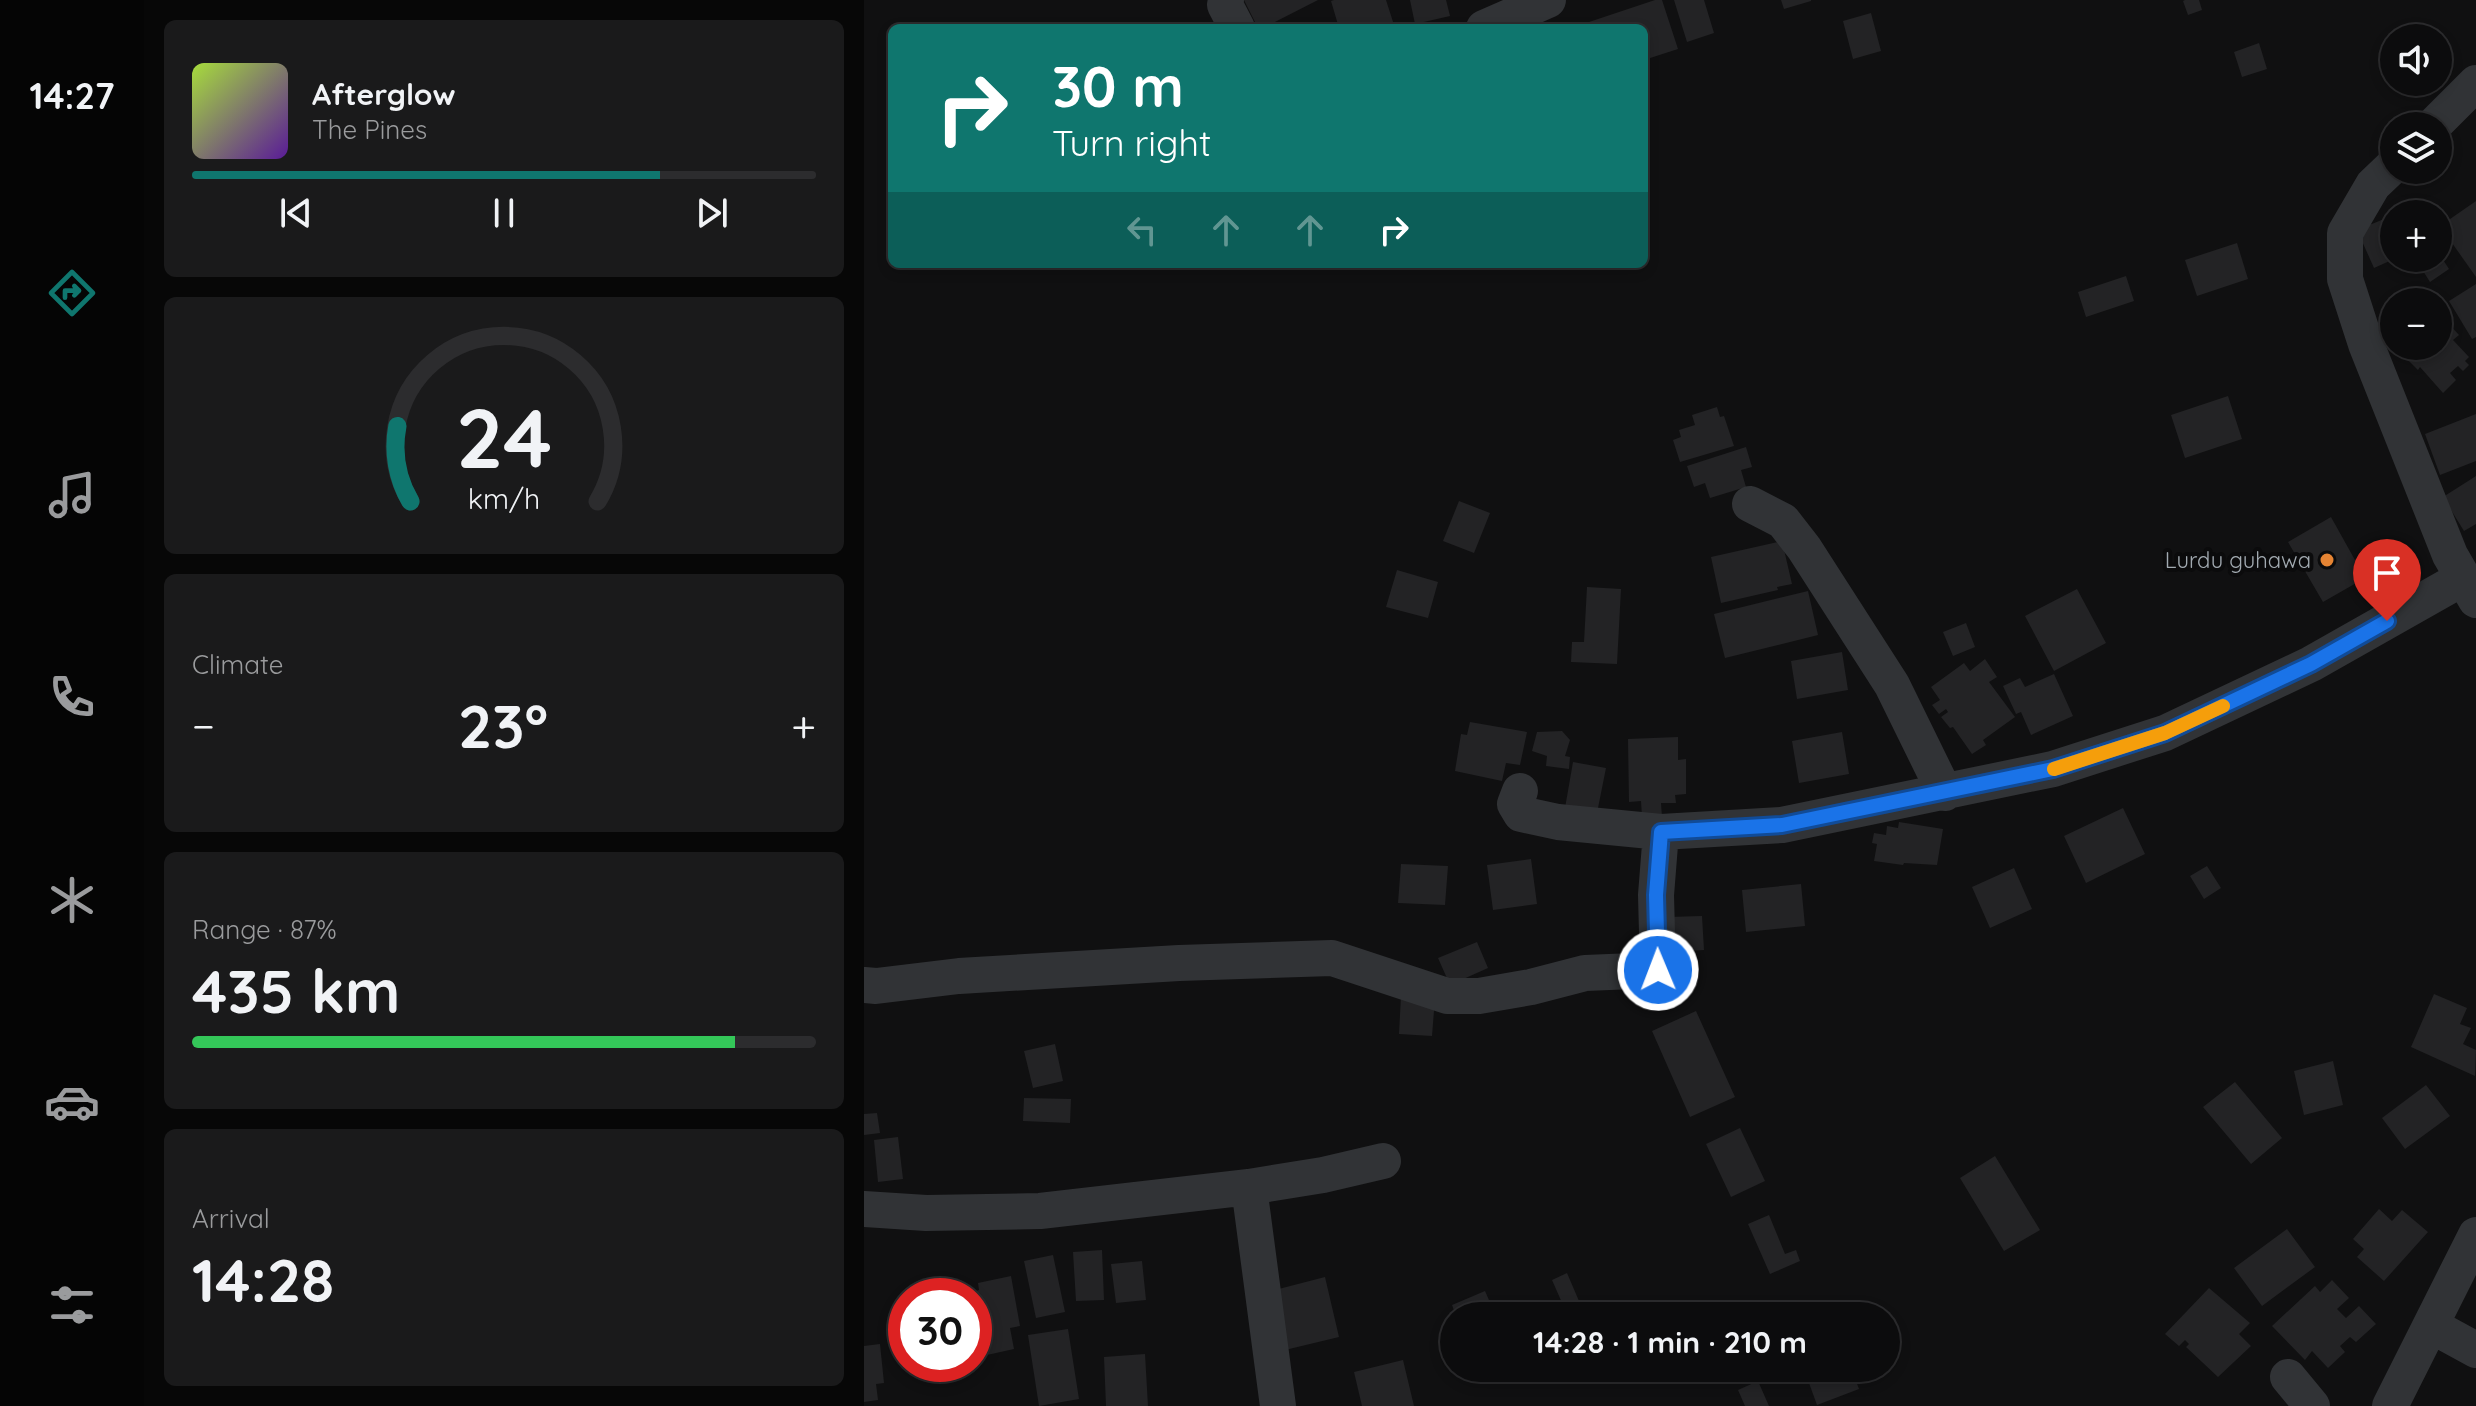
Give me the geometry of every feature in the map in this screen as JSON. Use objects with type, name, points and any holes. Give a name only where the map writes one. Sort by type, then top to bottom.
[{"type":"street","points":[[1226,0],[1225,5],[1235,24]]},
{"type":"street","points":[[1493,24],[1548,0]]},
{"type":"street","points":[[2447,112],[2476,83]]},
{"type":"street","points":[[1520,791],[1515,804],[1521,814],[1558,822],[1661,832],[1782,825],[1945,793],[2053,769],[2165,733],[2469,589],[2450,555],[2366,344],[2345,279],[2345,233],[2380,178]]},
{"type":"street","points":[[1750,504],[1783,521],[1804,548],[1892,685],[1945,793]]},
{"type":"street","points":[[864,985],[1179,963],[1332,958],[1447,996],[1479,996],[1585,973],[1658,970],[1656,895],[1661,832]]},
{"type":"street","points":[[864,1209],[926,1213],[1012,1212],[1249,1187],[1383,1161]]},
{"type":"street","points":[[1249,1187],[1278,1406]]},
{"type":"street","points":[[2390,1406],[2476,1235]]},
{"type":"street","points":[[2432,1326],[2476,1350]]},
{"type":"street","points":[[2288,1377],[2312,1406]]},
{"type":"building","points":[[1244,0],[1318,0],[1271,24],[1256,24]]},
{"type":"building","points":[[1386,0],[1394,24],[1338,24],[1331,1]]},
{"type":"building","points":[[1410,0],[1446,0],[1450,16],[1415,24]]},
{"type":"building","points":[[1662,0],[1678,49],[1648,59],[1648,24],[1583,24]]},
{"type":"building","points":[[1674,0],[1704,0],[1714,33],[1687,42]]},
{"type":"building","points":[[1781,0],[1811,0],[1811,1],[1784,9]]},
{"type":"building","points":[[2185,0],[2199,0],[2202,10],[2188,15]]},
{"type":"building","points":[[1871,13],[1881,51],[1853,59],[1843,21]]},
{"type":"building","points":[[2259,43],[2267,69],[2242,77],[2234,52]]},
{"type":"building","points":[[2476,201],[2476,277],[2452,243],[2452,218]]},
{"type":"building","points":[[2380,221],[2380,265],[2374,268],[2357,230]]},
{"type":"building","points":[[2237,243],[2248,279],[2197,296],[2185,260]]},
{"type":"building","points":[[2424,272],[2445,272],[2430,282]]},
{"type":"building","points":[[2126,276],[2134,301],[2086,317],[2078,292]]},
{"type":"building","points":[[2476,284],[2476,337],[2472,339],[2452,306],[2452,299]]},
{"type":"building","points":[[2452,327],[2459,335],[2453,340],[2469,357],[2465,361],[2469,365],[2463,371],[2458,366],[2450,373],[2456,380],[2443,393],[2420,367],[2418,370],[2408,360],[2452,360]]},
{"type":"building","points":[[2228,396],[2242,439],[2185,458],[2171,415]]},
{"type":"building","points":[[1717,407],[1720,417],[1724,416],[1734,446],[1680,462],[1673,440],[1681,437],[1679,430],[1695,425],[1692,415]]},
{"type":"building","points":[[2476,414],[2476,461],[2440,475],[2425,434]]},
{"type":"building","points":[[1746,447],[1752,467],[1741,470],[1746,487],[1710,498],[1705,483],[1694,487],[1687,466]]},
{"type":"building","points":[[2476,476],[2476,524],[2464,531],[2443,497]]},
{"type":"building","points":[[1459,501],[1490,513],[1474,553],[1443,541]]},
{"type":"building","name":"Lurdu guhawa","points":[[2331,517],[2365,578],[2323,602],[2288,542]]},
{"type":"building","points":[[1782,541],[1792,584],[1721,603],[1711,557]]},
{"type":"building","points":[[1397,570],[1438,582],[1428,618],[1386,607]]},
{"type":"building","points":[[1587,587],[1621,589],[1617,664],[1571,662],[1572,642],[1584,642]]},
{"type":"building","points":[[2077,589],[2106,643],[2054,671],[2025,616]]},
{"type":"building","points":[[1808,591],[1818,635],[1725,658],[1714,614]]},
{"type":"building","points":[[1966,623],[1975,647],[1953,656],[1943,632]]},
{"type":"building","points":[[1842,652],[1848,690],[1797,699],[1791,661]]},
{"type":"building","points":[[1985,659],[1997,677],[1989,682],[2015,717],[1983,740],[1986,745],[1972,754],[1953,727],[1950,728],[1941,717],[1948,712],[1946,709],[1939,714],[1932,705],[1940,700],[1931,687],[1964,663],[1970,671]]},
{"type":"building","points":[[2054,674],[2073,716],[2031,735],[2021,712],[2016,714],[2003,686],[2020,678],[2025,687]]},
{"type":"building","points":[[1470,722],[1527,732],[1520,765],[1506,763],[1502,781],[1455,771],[1461,734],[1467,735]]},
{"type":"building","points":[[1562,731],[1570,740],[1565,756],[1570,757],[1569,769],[1546,766],[1547,756],[1532,751],[1537,732]]},
{"type":"building","points":[[1842,732],[1849,774],[1799,783],[1792,741]]},
{"type":"building","points":[[1678,737],[1678,760],[1686,759],[1686,794],[1675,795],[1676,803],[1661,803],[1662,817],[1642,817],[1641,801],[1629,802],[1628,739]]},
{"type":"building","points":[[1573,762],[1606,768],[1597,813],[1565,808]]},
{"type":"building","points":[[2123,808],[2145,854],[2086,883],[2064,836]]},
{"type":"building","points":[[1899,822],[1943,829],[1937,865],[1874,861],[1877,844],[1872,843],[1874,833],[1886,835],[1887,826],[1898,828]]},
{"type":"building","points":[[1531,859],[1537,904],[1493,910],[1487,865]]},
{"type":"building","points":[[1401,864],[1448,866],[1445,905],[1398,903]]},
{"type":"building","points":[[2207,866],[2221,888],[2204,899],[2190,876]]},
{"type":"building","points":[[2014,868],[2032,909],[1990,928],[1972,887]]},
{"type":"building","points":[[1801,884],[1805,926],[1746,932],[1742,890]]},
{"type":"building","points":[[1702,916],[1704,950],[1669,952],[1668,917]]},
{"type":"building","points":[[1477,942],[1488,968],[1450,985],[1438,958]]},
{"type":"building","points":[[2434,994],[2467,1008],[2460,1024],[2471,1028],[2463,1044],[2476,1050],[2475,1076],[2411,1047]]},
{"type":"building","points":[[1401,996],[1435,998],[1432,1036],[1399,1034]]},
{"type":"building","points":[[1696,1011],[1735,1097],[1690,1117],[1652,1031]]},
{"type":"building","points":[[1055,1044],[1063,1081],[1033,1088],[1024,1051]]},
{"type":"building","points":[[2333,1061],[2343,1105],[2304,1115],[2294,1071]]},
{"type":"building","points":[[2235,1082],[2282,1138],[2251,1164],[2203,1107]]},
{"type":"building","points":[[2426,1085],[2450,1116],[2405,1149],[2382,1118]]},
{"type":"building","points":[[1024,1098],[1071,1099],[1070,1123],[1023,1121]]},
{"type":"building","points":[[877,1113],[880,1133],[864,1135],[864,1114]]},
{"type":"building","points":[[1740,1128],[1765,1181],[1731,1197],[1706,1144]]},
{"type":"building","points":[[898,1137],[903,1179],[878,1182],[874,1140]]},
{"type":"building","points":[[1995,1156],[2040,1230],[2004,1251],[1960,1178]]},
{"type":"building","points":[[2379,1209],[2392,1221],[2402,1210],[2428,1232],[2384,1281],[2357,1257],[2364,1249],[2353,1239]]},
{"type":"building","points":[[1769,1215],[1785,1254],[1796,1250],[1800,1261],[1770,1274],[1748,1224]]},
{"type":"building","points":[[2287,1229],[2315,1267],[2262,1306],[2234,1268]]},
{"type":"building","points":[[1102,1250],[1104,1300],[1076,1301],[1073,1252]]},
{"type":"building","points":[[1053,1255],[1065,1312],[1036,1318],[1024,1261]]},
{"type":"building","points":[[1142,1261],[1146,1300],[1116,1303],[1111,1264]]},
{"type":"building","points":[[1567,1273],[1579,1302],[1562,1302],[1552,1280]]},
{"type":"building","points":[[1011,1276],[1020,1326],[1010,1328],[1014,1349],[992,1354],[992,1280]]},
{"type":"building","points":[[1325,1277],[1339,1337],[1285,1350],[1271,1291]]},
{"type":"building","points":[[2332,1280],[2349,1298],[2337,1309],[2346,1318],[2359,1306],[2376,1324],[2356,1342],[2350,1337],[2340,1346],[2345,1352],[2328,1368],[2312,1351],[2305,1360],[2272,1326],[2315,1286],[2320,1292]]},
{"type":"building","points":[[2209,1288],[2250,1323],[2239,1334],[2251,1346],[2218,1377],[2186,1347],[2189,1344],[2185,1340],[2179,1346],[2165,1334]]},
{"type":"building","points":[[1485,1291],[1490,1302],[1459,1302]]},
{"type":"building","points":[[1068,1329],[1079,1399],[1039,1406],[1028,1335]]},
{"type":"building","points":[[880,1344],[884,1383],[876,1384],[878,1400],[864,1402],[864,1346]]},
{"type":"building","points":[[1145,1354],[1148,1406],[1106,1406],[1104,1357]]},
{"type":"building","points":[[1403,1360],[1414,1406],[1362,1406],[1354,1372]]},
{"type":"building","points":[[1758,1382],[1769,1406],[1745,1406],[1738,1390]]},
{"type":"building","points":[[1856,1382],[1859,1389],[1817,1405],[1809,1383]]},
{"type":"slow traffic","points":[[2054,769],[2165,733],[2223,706]]},
{"type":"place","name":"Lurdu guhawa","points":[[2327,560]]},
{"type":"route","points":[[1658,970],[1656,895],[1661,832],[1782,825],[2053,769],[2165,733],[2311,664],[2387,621]]}]
